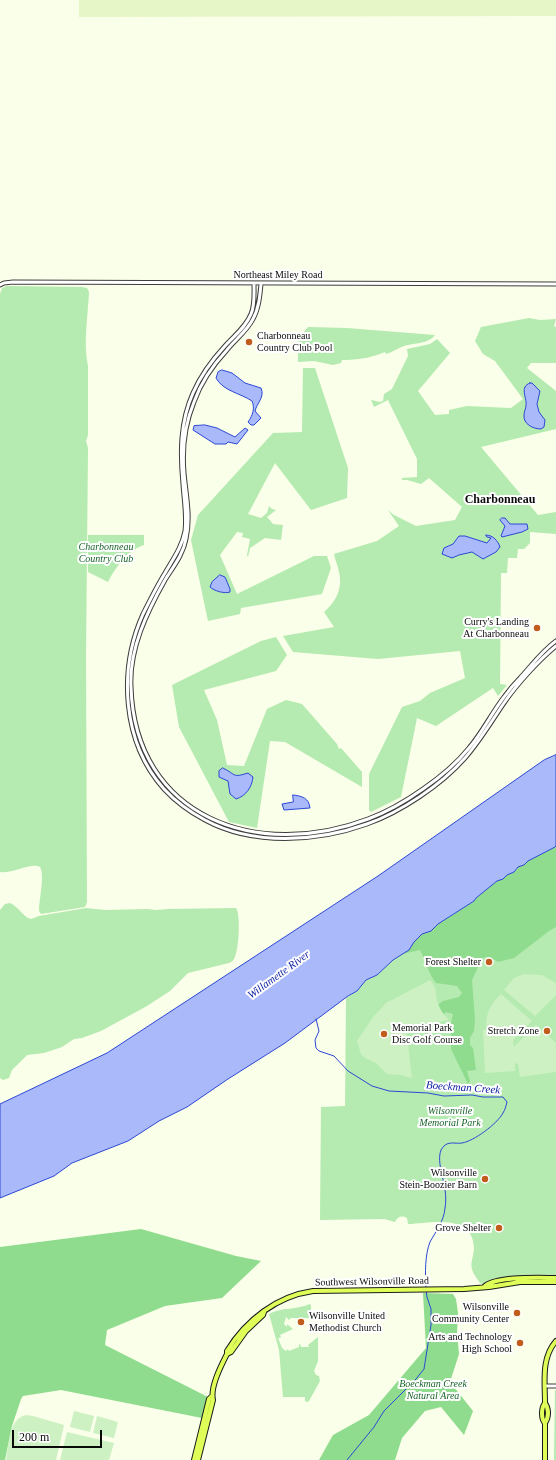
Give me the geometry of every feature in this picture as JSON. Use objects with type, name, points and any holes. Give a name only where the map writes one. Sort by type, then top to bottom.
[{"type":"main road","name":"Southwest Wilsonville Road","points":[[485,1286],[508,1280],[556,1278]]},
{"type":"main road","name":"Southwest Wilsonville Road","points":[[198,1460],[218,1374],[227,1354],[231,1352],[246,1331],[263,1315],[264,1312],[291,1297],[309,1292],[464,1289],[520,1282],[556,1282]]},
{"type":"main road","points":[[545,1460],[545,1423],[543,1419],[543,1407],[545,1403],[546,1360],[549,1350],[556,1341]]},
{"type":"main road","name":"Southwest Wilsonville Road","points":[[194,1460],[209,1399],[212,1396]]},
{"type":"street","name":"Northeast Miley Road","points":[[0,285],[13,282],[556,284]]},
{"type":"street","points":[[254,284],[253,307],[250,318],[210,364],[196,387],[188,405],[183,425],[181,447],[186,518],[182,541],[142,617],[133,643],[129,663],[127,697],[134,733],[144,761],[164,789],[186,808],[211,823],[233,832],[256,836],[282,838],[314,837],[345,831],[369,824],[420,796],[448,774],[471,750],[511,693],[539,662],[556,646]]},
{"type":"street","points":[[261,284],[259,302],[253,320],[244,333],[213,367],[199,390],[191,408],[184,449],[189,521],[185,544],[182,553],[157,595],[145,619],[135,651],[130,682],[138,737],[147,758],[162,781],[176,796],[194,809],[211,819],[240,829],[271,833],[314,832],[329,830],[368,819],[418,792],[448,769],[471,746],[503,698],[515,683],[556,641]]},
{"type":"street","points":[[545,1386],[556,1386]]},
{"type":"green space","points":[[79,0],[556,0],[556,16],[79,17]]},
{"type":"green space","points":[[7,286],[82,287],[87,288],[89,292],[86,339],[88,366],[88,435],[86,441],[88,448],[86,656],[87,902],[85,907],[41,914],[39,911],[42,882],[40,867],[32,866],[0,872],[0,294],[2,288]]},
{"type":"green space","points":[[529,318],[540,320],[556,319],[554,326],[556,327],[556,363],[531,363],[527,368],[556,391],[556,429],[481,447],[538,515],[556,512],[556,534],[530,532],[530,543],[524,549],[518,549],[517,558],[508,558],[507,573],[501,573],[500,684],[507,685],[498,696],[493,688],[436,726],[417,718],[401,797],[371,812],[369,810],[369,774],[402,707],[420,701],[430,693],[465,678],[460,651],[378,659],[293,652],[283,636],[334,627],[324,612],[332,604],[338,594],[340,584],[339,570],[334,554],[377,541],[399,526],[388,510],[394,515],[416,526],[455,520],[462,507],[429,478],[421,484],[402,480],[402,478],[417,477],[417,459],[388,400],[374,407],[371,400],[380,402],[383,401],[384,394],[392,389],[408,356],[407,349],[430,344],[437,339],[450,353],[418,391],[435,415],[449,414],[449,410],[467,406],[511,408],[523,399],[495,361],[483,354],[475,341],[481,327]]},
{"type":"green space","points":[[308,327],[347,328],[435,335],[425,342],[404,346],[386,354],[385,352],[364,358],[342,360],[341,363],[333,365],[314,361],[298,362],[298,339]]},
{"type":"green space","points":[[303,368],[315,368],[348,468],[347,498],[311,510],[275,463],[248,514],[261,518],[267,513],[269,506],[276,510],[267,517],[273,524],[283,525],[281,540],[265,538],[250,548],[248,557],[247,555],[250,539],[242,537],[243,533],[237,532],[220,555],[237,594],[314,556],[327,556],[331,568],[322,594],[241,608],[240,614],[208,621],[191,540],[198,515],[273,433],[302,432]]},
{"type":"green space","name":"Charbonneau Country Club","points":[[88,535],[144,535],[144,545],[138,547],[127,555],[114,571],[108,582],[88,572]]},
{"type":"green space","points":[[276,637],[287,655],[276,671],[204,690],[217,720],[227,765],[244,766],[267,709],[286,700],[302,704],[337,744],[339,749],[341,748],[362,772],[362,787],[285,742],[270,741],[257,828],[229,822],[179,727],[172,685],[261,641]]},
{"type":"green space","name":"Wilsonville Memorial Park","points":[[556,846],[556,1277],[492,1281],[482,1284],[473,1273],[472,1269],[471,1264],[474,1248],[472,1237],[466,1229],[459,1225],[449,1222],[408,1224],[407,1218],[403,1217],[398,1218],[395,1222],[384,1219],[320,1220],[321,1107],[345,1106],[346,998],[357,991],[366,980],[377,975],[393,960]]},
{"type":"green space","points":[[556,846],[556,927],[514,958],[498,962],[490,957],[485,957],[481,961],[472,980],[475,1020],[474,1031],[470,1038],[470,1045],[473,1048],[476,1070],[467,1071],[470,1081],[468,1084],[451,1049],[451,1023],[453,1014],[446,1012],[441,1018],[423,1016],[443,1001],[459,997],[462,993],[457,986],[436,983],[420,950],[402,954],[409,950],[422,934],[431,931],[438,924],[474,901],[497,881],[514,872],[518,867],[524,865],[528,861]]},
{"type":"green space","points":[[10,903],[31,919],[39,916],[86,908],[105,910],[156,910],[236,908],[238,912],[239,925],[236,955],[229,963],[188,973],[170,991],[147,1006],[101,1031],[82,1038],[74,1039],[62,1047],[44,1053],[27,1055],[12,1070],[9,1078],[3,1080],[0,1078],[0,910],[5,904]]},
{"type":"green space","points":[[524,974],[542,975],[556,983],[556,995],[535,1016],[504,990],[514,978]]},
{"type":"green space","name":"Memorial Park Disc Golf Course","points":[[430,980],[435,988],[439,1006],[449,1020],[406,1027],[412,1078],[401,1075],[387,1074],[376,1063],[365,1058],[361,1054],[357,1041],[373,1017],[386,1003]]},
{"type":"green space","points":[[501,994],[532,1021],[513,1040],[514,1047],[536,1025],[556,1043],[556,1072],[520,1077],[518,1064],[515,1063],[515,1071],[485,1073],[483,1030],[487,1030],[487,1015],[489,1010],[494,1001]]},
{"type":"green space","points":[[141,1229],[236,1256],[261,1261],[222,1298],[165,1306],[107,1330],[105,1345],[208,1397],[202,1418],[61,1390],[23,1396],[12,1426],[5,1460],[0,1460],[0,1247]]},
{"type":"green space","name":"Boeckman Creek Natural Area","points":[[423,1293],[453,1294],[456,1299],[458,1313],[457,1332],[459,1354],[450,1382],[473,1411],[464,1435],[441,1407],[425,1411],[402,1438],[395,1460],[319,1460],[333,1435],[369,1415],[426,1348]]},
{"type":"green space","points":[[310,1304],[311,1318],[291,1318],[289,1320],[286,1317],[284,1324],[287,1327],[287,1324],[293,1329],[280,1335],[281,1337],[278,1338],[282,1348],[286,1351],[288,1349],[289,1351],[299,1347],[299,1344],[301,1347],[309,1347],[308,1345],[318,1337],[318,1361],[314,1371],[316,1375],[319,1376],[320,1381],[307,1402],[305,1401],[305,1397],[283,1397],[279,1350],[269,1314],[279,1310]]},
{"type":"green space","points":[[555,1390],[556,1460],[554,1460]]},
{"type":"green space","points":[[74,1411],[94,1416],[90,1432],[70,1427]]},
{"type":"green space","points":[[26,1415],[64,1425],[56,1460],[6,1460],[10,1433],[20,1417]]},
{"type":"green space","points":[[97,1416],[118,1422],[114,1438],[93,1433]]},
{"type":"green space","points":[[67,1432],[114,1443],[109,1460],[60,1460]]},
{"type":"water","points":[[222,370],[232,373],[245,383],[261,388],[262,394],[255,411],[261,418],[254,425],[251,425],[248,422],[253,412],[252,401],[227,389],[219,382],[216,378],[218,372]]},
{"type":"water","points":[[530,383],[532,383],[540,391],[537,404],[539,412],[545,420],[544,427],[541,429],[529,425],[524,418],[526,402],[524,390]]},
{"type":"water","points":[[205,425],[217,428],[235,437],[245,428],[248,430],[237,444],[228,442],[226,444],[215,444],[193,430],[194,426]]},
{"type":"water","points":[[505,518],[510,524],[527,524],[528,529],[502,537],[501,536],[505,526],[500,520]]},
{"type":"water","points":[[486,535],[495,539],[500,547],[496,552],[483,559],[472,552],[452,558],[442,554],[444,548],[453,544],[459,536],[465,536],[487,543],[491,538],[487,537]]},
{"type":"water","points":[[220,575],[225,577],[230,592],[220,592],[210,587],[212,582]]},
{"type":"water","name":"Willamette River","points":[[556,755],[555,847],[528,861],[524,865],[518,867],[514,872],[497,881],[474,901],[438,924],[431,931],[422,934],[409,950],[393,960],[377,975],[366,980],[357,991],[348,996],[285,1043],[187,1107],[159,1121],[128,1141],[72,1163],[54,1176],[0,1198],[0,1104],[107,1053],[378,876],[544,760]]},
{"type":"water","points":[[223,768],[235,775],[248,773],[253,777],[250,788],[240,798],[236,799],[230,794],[228,781],[219,777],[219,771]]},
{"type":"water","points":[[293,795],[307,800],[310,808],[284,810],[282,804],[293,802]]},
{"type":"waterway","name":"Boeckman Creek","points":[[316,1019],[319,1031],[315,1040],[316,1048],[319,1051],[334,1056],[348,1071],[372,1086],[389,1091],[428,1093],[444,1096],[472,1095],[483,1097],[503,1097],[507,1102],[500,1117],[485,1131],[467,1142],[446,1144],[441,1150],[440,1167],[446,1199],[441,1222],[428,1247],[426,1287]]},
{"type":"waterway","name":"Boeckman Creek","points":[[347,1460],[374,1427],[384,1411],[424,1369],[431,1325],[431,1309],[426,1290]]},
{"type":"place","name":"Charbonneau Country Club Pool","points":[[249,342]]},
{"type":"place","name":"Curry's Landing At Charbonneau","points":[[537,628]]},
{"type":"place","name":"Forest Shelter","points":[[489,962]]},
{"type":"place","name":"Stretch Zone","points":[[547,1031]]},
{"type":"place","name":"Memorial Park Disc Golf Course","points":[[384,1034]]},
{"type":"place","name":"Wilsonville Stein-Boozier Barn","points":[[485,1179]]},
{"type":"place","name":"Grove Shelter","points":[[499,1228]]},
{"type":"place","name":"Wilsonville Community Center","points":[[517,1313]]},
{"type":"place","name":"Wilsonville United Methodist Church","points":[[301,1322]]},
{"type":"place","name":"Arts and Technology High School","points":[[520,1343]]},
{"type":"district","name":"Charbonneau","points":[[500,500]]}]
